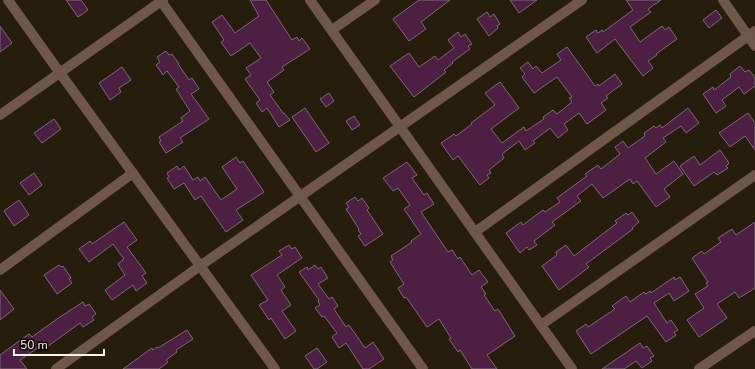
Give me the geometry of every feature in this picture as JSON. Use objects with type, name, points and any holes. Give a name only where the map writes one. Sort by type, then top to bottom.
[{"type":"street","points":[[8,0],[275,369]]},
{"type":"street","points":[[310,0],[572,369]]},
{"type":"street","points":[[332,30],[375,0]]},
{"type":"street","points":[[56,369],[200,266],[582,0]]},
{"type":"street","points":[[723,0],[752,33],[755,46]]},
{"type":"street","points":[[0,116],[162,1],[423,369]]},
{"type":"street","points":[[475,232],[752,33]]},
{"type":"street","points":[[0,270],[132,173]]},
{"type":"street","points":[[541,325],[755,176]]},
{"type":"street","points":[[699,369],[755,331]]},
{"type":"building","points":[[66,0],[81,0],[88,10],[78,17]]},
{"type":"building","points":[[250,0],[266,0],[292,40],[297,37],[299,41],[302,38],[310,49],[282,67],[284,70],[267,82],[274,92],[270,95],[290,120],[279,127],[267,108],[262,112],[256,103],[260,100],[245,79],[251,75],[246,68],[261,58],[250,43],[231,56],[221,42],[224,40],[212,22],[222,15],[235,33],[259,16]]},
{"type":"building","points":[[419,0],[450,0],[421,22],[426,29],[409,41],[393,19]]},
{"type":"building","points":[[510,0],[537,0],[519,13]]},
{"type":"building","points":[[626,0],[661,0],[648,9],[651,12],[630,27],[640,42],[662,26],[665,30],[669,27],[677,39],[648,61],[653,68],[643,76],[615,39],[597,53],[586,37],[596,30],[598,33],[602,30],[603,32],[633,10]]},
{"type":"building","points":[[716,10],[722,18],[709,28],[703,20]]},
{"type":"building","points":[[487,12],[490,17],[494,14],[500,24],[497,26],[498,28],[489,36],[477,19]]},
{"type":"building","points":[[0,26],[12,43],[0,52]]},
{"type":"building","points":[[458,32],[461,37],[465,34],[472,44],[468,46],[470,49],[452,62],[453,63],[444,70],[446,72],[414,97],[390,66],[409,53],[419,67],[435,56],[438,60],[454,48],[448,40]]},
{"type":"building","points":[[567,47],[595,86],[598,84],[599,86],[615,74],[622,84],[606,96],[608,98],[601,103],[606,110],[587,124],[579,113],[564,124],[568,130],[558,138],[550,128],[533,141],[535,143],[525,150],[519,141],[502,154],[504,158],[489,170],[491,173],[487,175],[489,178],[480,185],[458,156],[453,160],[441,143],[454,134],[456,136],[495,105],[485,93],[500,82],[519,108],[491,129],[502,143],[524,127],[526,131],[544,119],[543,117],[553,110],[557,114],[572,102],[569,98],[572,97],[557,77],[534,93],[522,77],[525,74],[520,68],[528,62],[533,69],[536,66],[542,73],[561,60],[557,54]]},
{"type":"building","points":[[166,51],[169,55],[172,54],[189,80],[192,78],[199,89],[191,94],[209,119],[180,138],[183,142],[166,153],[159,142],[161,141],[159,137],[183,121],[181,118],[190,111],[176,89],[179,87],[167,71],[163,75],[156,65],[160,62],[157,57]]},
{"type":"building","points":[[740,66],[745,72],[749,70],[755,78],[755,86],[744,94],[739,87],[722,100],[726,106],[716,113],[703,94],[713,87],[714,90],[731,77],[730,74]]},
{"type":"building","points":[[122,67],[131,80],[119,88],[121,92],[110,100],[99,83]]},
{"type":"building","points":[[329,93],[334,101],[326,107],[320,99]]},
{"type":"building","points":[[305,108],[329,143],[316,152],[292,117]]},
{"type":"building","points":[[688,108],[699,123],[686,133],[681,126],[663,138],[666,142],[645,158],[656,174],[674,161],[683,174],[664,189],[670,197],[656,207],[637,181],[633,184],[630,179],[603,198],[592,184],[577,196],[581,201],[552,222],[555,225],[534,241],[537,245],[529,250],[527,247],[520,253],[506,233],[521,222],[523,225],[543,210],[545,212],[560,202],[557,198],[587,176],[585,174],[598,165],[601,169],[620,154],[615,147],[623,141],[628,148],[645,136],[644,133],[654,126],[656,128],[660,125],[662,128]]},
{"type":"building","points":[[748,113],[755,123],[755,150],[745,136],[730,147],[719,133]]},
{"type":"building","points":[[354,116],[360,125],[352,130],[346,121]]},
{"type":"building","points":[[54,119],[61,129],[42,143],[34,133]]},
{"type":"building","points":[[720,150],[729,163],[726,166],[728,168],[717,175],[714,172],[694,186],[680,166],[694,156],[700,165]]},
{"type":"building","points":[[236,157],[240,163],[243,161],[264,192],[236,210],[243,220],[226,232],[201,196],[195,200],[184,183],[174,189],[167,178],[169,177],[167,173],[177,166],[179,170],[184,166],[193,180],[198,177],[200,181],[205,177],[221,200],[237,189],[222,167]]},
{"type":"building","points":[[407,162],[417,175],[412,178],[424,195],[427,193],[434,204],[421,212],[448,252],[452,250],[458,259],[460,257],[472,275],[479,270],[488,282],[481,287],[486,294],[484,295],[495,311],[498,309],[515,336],[487,355],[497,369],[472,369],[460,350],[458,352],[449,339],[451,338],[439,319],[427,327],[398,288],[404,284],[390,262],[393,260],[391,256],[421,234],[404,209],[410,205],[398,188],[393,191],[383,178]]},
{"type":"building","points":[[34,173],[42,185],[29,195],[20,183]]},
{"type":"building","points":[[355,197],[358,201],[362,198],[369,208],[367,210],[383,234],[365,246],[358,236],[361,234],[358,230],[359,229],[346,209],[349,207],[346,203]]},
{"type":"building","points":[[19,200],[29,215],[14,226],[4,211]]},
{"type":"building","points":[[632,212],[639,222],[632,228],[633,229],[586,264],[589,267],[559,290],[542,266],[557,255],[556,252],[566,245],[574,256],[617,223],[615,221],[626,213],[628,215]]},
{"type":"building","points":[[124,222],[137,240],[127,247],[146,273],[142,276],[147,283],[136,291],[133,285],[112,300],[105,290],[125,275],[118,264],[124,259],[113,244],[89,262],[79,249],[90,241],[92,244]]},
{"type":"building","points":[[755,222],[755,288],[739,298],[735,292],[717,304],[727,318],[699,337],[687,320],[704,308],[695,294],[708,286],[706,283],[708,282],[692,258],[702,251],[704,254],[721,242],[718,238],[732,229],[736,235]]},
{"type":"building","points":[[289,245],[292,249],[295,247],[302,258],[277,275],[285,287],[281,290],[291,305],[282,311],[296,331],[285,339],[271,318],[269,320],[259,305],[268,300],[251,275],[282,255],[279,251]]},
{"type":"building","points":[[59,265],[61,267],[63,266],[71,278],[69,279],[72,283],[57,294],[44,275]]},
{"type":"building","points":[[315,265],[318,269],[321,267],[328,278],[318,284],[329,299],[332,297],[338,306],[334,309],[346,327],[349,325],[365,348],[373,342],[384,359],[369,369],[363,369],[346,343],[339,348],[332,337],[337,333],[324,316],[322,317],[315,308],[320,305],[319,300],[299,272],[307,267],[308,270]]},
{"type":"building","points":[[674,277],[675,280],[680,277],[689,291],[674,301],[669,293],[654,303],[667,323],[671,320],[678,330],[674,332],[676,335],[666,342],[647,316],[591,354],[576,331],[586,324],[588,327],[615,309],[612,306],[626,296],[630,302],[644,292],[646,294],[650,291],[651,293]]},
{"type":"building","points":[[0,290],[14,309],[0,320]]},
{"type":"building","points":[[83,302],[85,306],[89,304],[96,314],[92,317],[94,320],[83,327],[80,323],[44,349],[42,345],[20,360],[27,369],[0,369],[0,355],[29,334],[32,337]]},
{"type":"building","points":[[187,330],[193,339],[176,350],[177,352],[166,360],[168,362],[159,369],[123,369],[152,348],[153,350],[157,347],[158,348]]},
{"type":"building","points":[[640,343],[643,348],[647,346],[654,356],[650,358],[652,361],[642,368],[636,361],[624,369],[602,369]]},
{"type":"building","points":[[317,348],[327,362],[317,369],[314,369],[305,356]]}]
